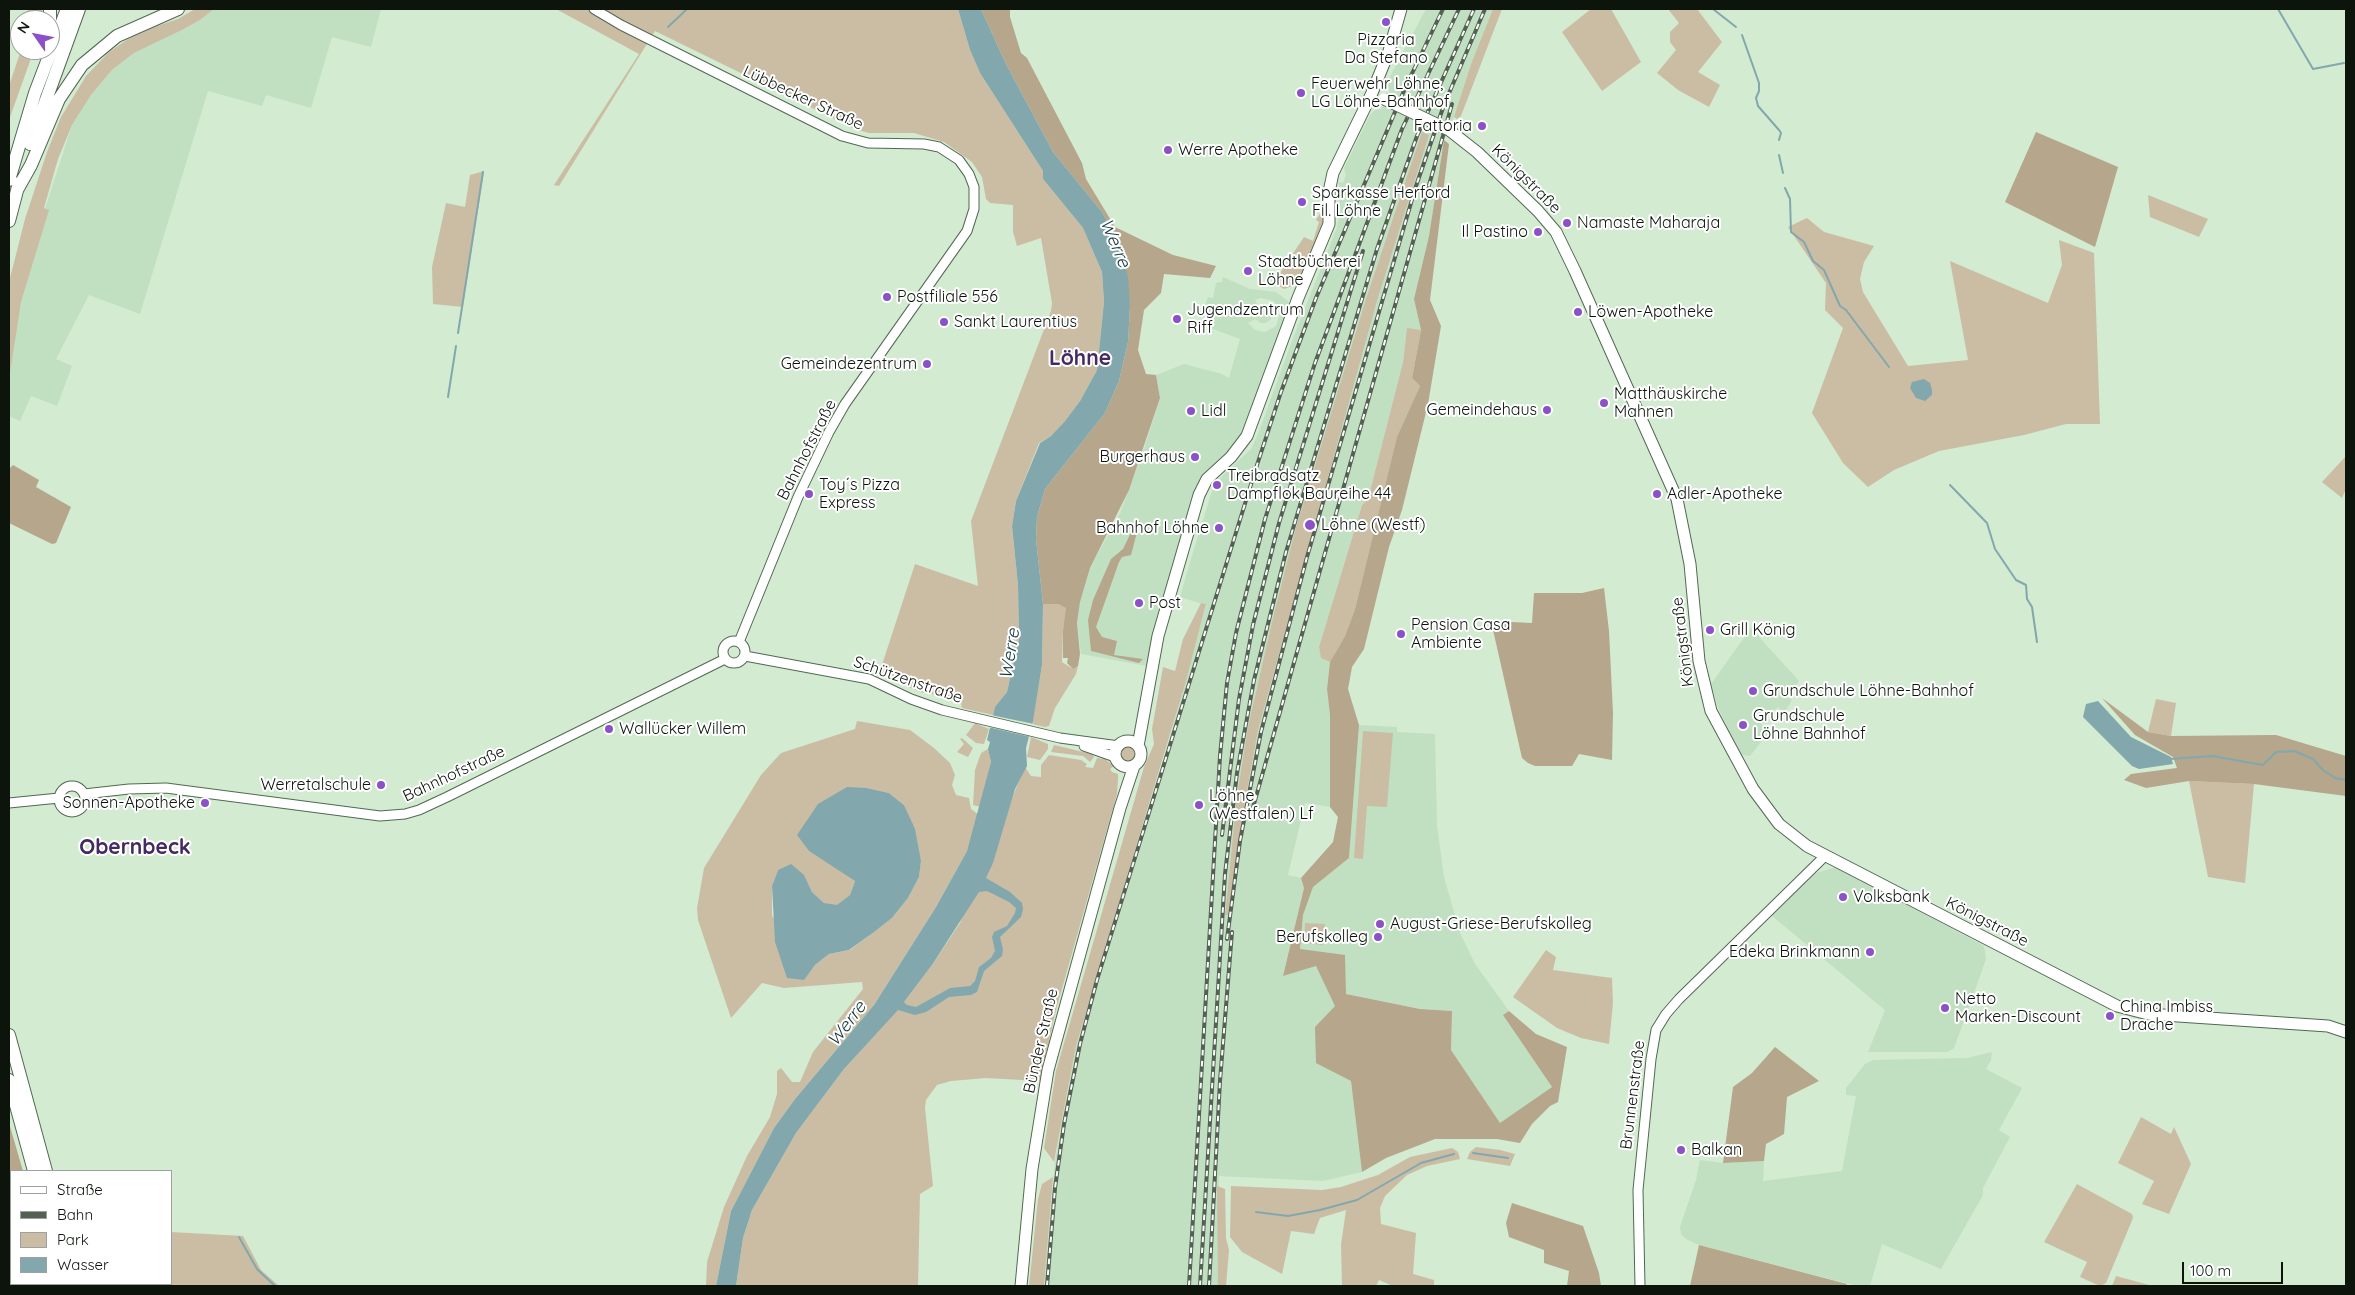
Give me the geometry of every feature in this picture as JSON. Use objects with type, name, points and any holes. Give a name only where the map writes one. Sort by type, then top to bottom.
[{"type":"highway","points":[[35,92],[67,9]]},
{"type":"highway","points":[[13,185],[78,9]]},
{"type":"highway","points":[[13,185],[31,164],[59,99],[82,65],[117,36],[178,9]]},
{"type":"highway","points":[[9,221],[13,185],[43,60]]},
{"type":"highway","points":[[9,1035],[46,1170]]},
{"type":"highway","points":[[9,1080],[34,1170]]},
{"type":"main road","points":[[1128,766],[1125,747],[1146,706],[1155,650],[1166,605],[1199,495],[1207,479],[1231,457],[1247,436],[1298,298],[1329,224],[1329,192],[1333,174],[1372,93],[1389,50],[1401,9]]},
{"type":"main road","name":"Königstraße","points":[[1372,93],[1449,130],[1477,152],[1538,211],[1556,232],[1677,499],[1690,564],[1699,661],[1711,711],[1726,742],[1769,813],[1788,833],[1825,856],[2093,995],[2129,1011],[2148,1014],[2328,1026],[2346,1032]]},
{"type":"main road","name":"Bünder Straße","points":[[1021,1286],[1032,1169],[1048,1070],[1120,808],[1128,766],[1141,755],[1125,747]]},
{"type":"street","name":"Lübbecker Straße","points":[[594,9],[620,25],[842,136],[868,143],[924,144],[945,151],[959,160],[969,174],[975,192],[974,209]]},
{"type":"street","name":"Lübbecker Straße","points":[[603,9],[620,25]]},
{"type":"street","name":"Bahnhofstraße","points":[[739,642],[798,497],[829,432],[845,404],[960,242],[972,220],[974,209]]},
{"type":"street","points":[[730,642],[739,642],[745,649],[745,656],[741,662],[735,664],[724,659],[723,652],[725,646],[730,642]]},
{"type":"street","name":"Schützenstraße","points":[[745,656],[869,679],[928,706],[1060,738],[1125,747]]},
{"type":"street","name":"Bahnhofstraße","points":[[84,794],[129,788],[166,788],[380,816],[405,814],[419,810],[447,797],[724,659]]},
{"type":"street","points":[[71,786],[79,788],[84,794],[82,806],[76,811],[64,808],[59,798],[62,791],[71,786]]},
{"type":"street","points":[[9,803],[59,798]]},
{"type":"street","name":"Brunnenstraße","points":[[1640,1286],[1638,1190],[1651,1059],[1656,1030],[1666,1014],[1680,999],[1825,856]]},
{"type":"shaded area","points":[[214,9],[381,9],[371,47],[332,37],[311,108],[266,95],[262,106],[208,91],[140,314],[89,295],[56,359],[72,366],[57,406],[31,396],[20,421],[9,416],[9,379],[14,337],[21,302],[48,210],[45,209],[72,125],[91,95],[112,70],[134,53],[182,30],[200,20]]},
{"type":"shaded area","points":[[981,9],[1010,9],[1010,17],[1021,53],[1027,58],[1082,163],[1086,179],[1115,227],[1173,255],[1216,266],[1210,278],[1164,274],[1161,293],[1144,310],[1138,350],[1146,374],[1156,375],[1160,398],[1129,490],[1090,568],[1080,602],[1077,623],[1080,654],[1078,666],[1073,669],[1067,663],[1068,658],[1063,658],[1063,631],[1066,608],[1058,604],[1043,604],[1036,539],[1037,517],[1045,489],[1105,413],[1119,381],[1128,342],[1130,307],[1119,244],[1102,212],[1053,152],[1006,64]]},
{"type":"shaded area","points":[[1426,9],[1493,9],[1444,140],[1429,236],[1414,299],[1421,330],[1407,329],[1403,362],[1368,499],[1362,505],[1319,647],[1322,658],[1330,662],[1327,689],[1330,715],[1330,807],[1305,803],[1288,875],[1301,878],[1304,888],[1283,976],[1316,966],[1336,1006],[1315,1027],[1351,1081],[1362,1172],[1323,1181],[1219,1176],[1218,1286],[1044,1286],[1055,1161],[1076,1046],[1163,762],[1206,605],[1180,597],[1190,562],[1212,491],[1224,474],[1251,449],[1258,434],[1293,338],[1336,230],[1339,218],[1339,182],[1343,183],[1346,175],[1344,168],[1370,115],[1375,110],[1381,109],[1390,90],[1386,84]]},
{"type":"shaded area","points":[[2036,132],[2118,167],[2095,247],[2005,202]]},
{"type":"shaded area","points":[[1444,140],[1449,144],[1430,300],[1441,326],[1428,404],[1402,510],[1389,547],[1364,649],[1352,667],[1348,689],[1359,725],[1349,858],[1313,887],[1303,915],[1300,949],[1345,955],[1346,994],[1420,1009],[1452,1011],[1451,1050],[1500,1123],[1552,1087],[1503,1015],[1509,1011],[1536,1034],[1567,1047],[1558,1102],[1550,1106],[1532,1124],[1520,1143],[1497,1139],[1435,1139],[1386,1158],[1362,1172],[1351,1081],[1316,1063],[1315,1027],[1335,1006],[1316,966],[1283,976],[1304,888],[1301,878],[1333,842],[1338,817],[1330,807],[1330,715],[1327,689],[1330,662],[1345,636],[1355,609],[1397,437],[1420,386],[1412,378],[1421,330],[1414,299],[1429,236]]},
{"type":"shaded area","points":[[1223,277],[1250,289],[1276,292],[1288,301],[1289,307],[1242,435],[1239,442],[1207,472],[1192,496],[1147,666],[1081,654],[1077,623],[1080,602],[1090,568],[1120,513],[1144,449],[1160,398],[1156,375],[1184,364],[1222,374],[1229,378],[1240,339],[1208,327],[1210,322],[1205,321],[1206,316],[1202,315],[1200,319],[1208,297],[1213,298],[1216,283],[1222,282]],"holes":[[[1261,298],[1274,301],[1280,313],[1276,326],[1265,332],[1255,330],[1248,323],[1255,319],[1261,323],[1266,323],[1271,319],[1270,309],[1259,307],[1255,300]]]},
{"type":"shaded area","points":[[13,465],[39,480],[36,487],[71,507],[56,543],[52,544],[9,523],[9,469]]},
{"type":"shaded area","points":[[1140,521],[1131,555],[1122,557],[1119,562],[1096,627],[1102,637],[1117,641],[1114,655],[1143,659],[1139,663],[1091,651],[1088,620],[1093,600],[1111,559],[1123,549],[1136,522]]},
{"type":"shaded area","points":[[1604,588],[1609,631],[1613,713],[1612,760],[1579,754],[1572,766],[1535,766],[1522,758],[1491,621],[1532,623],[1534,593],[1582,593]]},
{"type":"shaded area","name":"Grundschule Löhne-Bahnhof","points":[[1751,628],[1799,681],[1788,697],[1792,700],[1784,713],[1778,707],[1760,723],[1768,733],[1750,756],[1742,755],[1730,733],[1719,710],[1711,684]]},
{"type":"shaded area","points":[[2102,698],[2148,732],[2171,736],[2276,735],[2346,756],[2346,796],[2254,784],[2189,781],[2146,788],[2124,780],[2131,774],[2177,768],[2173,757],[2135,735]]},
{"type":"shaded area","name":"August-Griese-Berufskolleg","points":[[1359,725],[1397,727],[1397,732],[1435,734],[1437,826],[1444,877],[1460,933],[1475,964],[1509,1011],[1503,1015],[1552,1087],[1500,1124],[1451,1050],[1452,1011],[1420,1009],[1346,994],[1300,950],[1303,915],[1313,887],[1349,858]]},
{"type":"shaded area","points":[[1836,867],[1984,946],[1986,959],[1954,1048],[1947,1052],[1868,1052],[1885,1010],[1771,915],[1816,873]]},
{"type":"shaded area","points":[[1775,1047],[1819,1081],[1787,1097],[1784,1134],[1766,1144],[1764,1161],[1723,1163],[1733,1087],[1752,1073]]},
{"type":"shaded area","points":[[1992,1052],[1991,1060],[1986,1069],[2022,1088],[1999,1130],[2010,1137],[1983,1188],[1983,1195],[1941,1269],[1882,1244],[1870,1286],[1857,1286],[1699,1245],[1686,1239],[1681,1234],[1680,1227],[1696,1180],[1700,1160],[1723,1163],[1764,1161],[1763,1181],[1842,1171],[1856,1096],[1846,1095],[1846,1088],[1865,1064],[1873,1060],[1967,1058]]},
{"type":"shaded area","points":[[9,1123],[23,1170],[10,1170],[10,1182]]},
{"type":"shaded area","points":[[1512,1203],[1583,1226],[1599,1273],[1601,1286],[1567,1286],[1569,1271],[1544,1263],[1544,1250],[1509,1237],[1506,1223]]},
{"type":"shaded area","points":[[1699,1245],[1847,1284],[1846,1286],[1690,1286]]},
{"type":"green space","points":[[195,9],[214,9],[200,20],[182,30],[134,53],[112,70],[91,95],[72,125],[58,159],[44,208],[49,210],[21,302],[9,379],[9,282],[25,219],[47,152],[61,117],[86,76],[109,52],[128,39],[178,19]]},
{"type":"green space","points":[[556,9],[958,9],[970,50],[980,73],[1043,171],[1043,179],[1083,228],[1102,272],[1104,302],[1097,370],[1080,401],[1065,421],[1051,436],[1039,443],[1016,501],[1012,526],[1018,585],[1019,639],[1007,692],[995,708],[993,715],[962,708],[960,699],[920,692],[879,674],[915,564],[978,586],[971,521],[1051,311],[1052,303],[1041,238],[1017,246],[1013,232],[1013,205],[990,203],[986,199],[982,177],[972,162],[944,142],[914,133],[869,133],[855,129],[655,31],[559,186],[554,185],[639,54]]},
{"type":"green space","points":[[1493,9],[1502,9],[1461,116],[1457,119],[1454,117],[1471,64]]},
{"type":"green space","points":[[1591,9],[1611,9],[1641,62],[1602,91],[1562,32]]},
{"type":"green space","points":[[1668,9],[1697,9],[1722,42],[1698,72],[1720,85],[1709,107],[1678,90],[1657,73],[1676,50],[1670,42],[1670,32],[1679,23]]},
{"type":"green space","points":[[18,60],[30,60],[9,120],[9,86]]},
{"type":"green space","points":[[1422,132],[1429,135],[1377,301],[1258,730],[1228,914],[1225,916],[1237,796],[1248,727],[1272,622],[1295,531],[1366,299]]},
{"type":"green space","points":[[484,171],[463,307],[433,304],[432,267],[446,203],[465,207],[470,175]]},
{"type":"green space","points":[[2148,195],[2208,219],[2199,237],[2150,217]]},
{"type":"green space","points":[[1324,207],[1323,226],[1306,265],[1295,285],[1284,289],[1278,285],[1276,279],[1304,237],[1313,241],[1319,222],[1316,220]]},
{"type":"green space","points":[[1807,218],[1824,232],[1874,246],[1864,262],[1860,279],[1863,292],[1908,366],[1968,360],[1950,261],[2048,303],[2062,265],[2059,240],[2094,253],[2100,424],[2066,424],[2024,435],[1939,451],[1894,470],[1868,487],[1843,463],[1812,413],[1843,328],[1825,310],[1826,283],[1788,227]]},
{"type":"green space","points":[[1407,328],[1421,330],[1412,378],[1420,386],[1397,438],[1355,609],[1345,636],[1330,662],[1321,658],[1319,647],[1362,505],[1368,499],[1403,362]]},
{"type":"green space","points":[[2346,456],[2346,489],[2342,498],[2322,482]]},
{"type":"green space","points":[[1201,603],[1206,604],[1186,681],[1076,1046],[1054,1162],[1044,1148],[1056,1071],[1144,767],[1154,744],[1152,729],[1163,667],[1175,671],[1183,639]]},
{"type":"green space","points":[[1043,604],[1058,604],[1067,608],[1063,631],[1062,662],[1073,669],[1078,666],[1076,674],[1055,708],[1049,726],[1045,727],[1032,724],[1042,665]]},
{"type":"green space","points":[[2156,699],[2176,703],[2171,736],[2148,732]]},
{"type":"green space","points":[[857,721],[910,730],[950,763],[955,775],[952,785],[956,795],[969,798],[971,809],[979,815],[967,851],[936,907],[874,1005],[795,1099],[774,1128],[731,1211],[716,1286],[706,1286],[707,1262],[724,1207],[747,1156],[770,1117],[777,1094],[777,1071],[781,1068],[792,1082],[800,1082],[813,1052],[863,989],[862,982],[784,988],[762,983],[731,1018],[698,920],[697,908],[704,868],[761,775],[781,753],[855,729]],"holes":[[[867,788],[889,793],[904,805],[921,861],[919,877],[908,898],[892,918],[850,950],[829,954],[815,965],[803,980],[772,915],[772,886],[778,870],[803,875],[812,892],[824,903],[837,906],[850,895],[855,881],[838,869]]]},
{"type":"green space","points":[[975,723],[989,729],[984,744],[976,743],[966,735]]},
{"type":"green space","points":[[1363,731],[1393,733],[1387,807],[1367,806],[1363,859],[1354,858]]},
{"type":"green space","points":[[1031,737],[1048,744],[1048,749],[1040,760],[1027,757]]},
{"type":"green space","points":[[962,738],[973,748],[968,757],[957,752],[964,744],[960,739]]},
{"type":"green space","points":[[1054,745],[1092,754],[1094,757],[1090,762],[1083,756],[1051,752]]},
{"type":"green space","points":[[1129,746],[1137,754],[1129,762],[1121,754]]},
{"type":"green space","points":[[988,749],[991,762],[981,807],[973,805],[975,770],[981,753]]},
{"type":"green space","points":[[1049,755],[1081,760],[1087,764],[1085,767],[1093,768],[1097,758],[1105,759],[1114,766],[1110,769],[1118,774],[1118,779],[1117,794],[1056,1010],[1040,1081],[986,1078],[951,1081],[937,1085],[926,1100],[925,1108],[933,1186],[920,1194],[918,1286],[736,1286],[743,1238],[752,1210],[796,1133],[844,1069],[904,1002],[932,965],[960,923],[1025,767],[1031,776],[1041,777],[1041,765]]},
{"type":"green space","points":[[2189,781],[2254,784],[2245,883],[2208,877]]},
{"type":"green space","points":[[1305,923],[1325,924],[1323,945],[1304,943]]},
{"type":"green space","points":[[1546,950],[1556,957],[1553,970],[1612,978],[1613,1003],[1609,1044],[1581,1038],[1557,1028],[1513,997]]},
{"type":"green space","points":[[2141,1117],[2171,1134],[2174,1127],[2191,1164],[2169,1214],[2142,1204],[2154,1181],[2118,1163]]},
{"type":"green space","points":[[1476,1147],[1515,1154],[1510,1166],[1467,1159],[1470,1152]]},
{"type":"green space","points":[[1452,1148],[1458,1152],[1460,1159],[1427,1166],[1407,1175],[1385,1196],[1380,1208],[1381,1224],[1416,1233],[1413,1274],[1434,1280],[1434,1286],[1393,1286],[1379,1280],[1376,1286],[1314,1286],[1342,1285],[1341,1245],[1346,1210],[1320,1218],[1314,1234],[1291,1231],[1282,1274],[1242,1252],[1230,1237],[1231,1186],[1322,1190],[1341,1187],[1378,1175],[1410,1157]]},
{"type":"green space","points":[[1053,1177],[1044,1286],[1029,1286],[1038,1199],[1042,1184]]},
{"type":"green space","points":[[2077,1184],[2132,1214],[2133,1218],[2106,1283],[2100,1286],[2080,1277],[2087,1262],[2044,1242]]},
{"type":"green space","points":[[1217,1186],[1225,1189],[1226,1238],[1229,1250],[1226,1286],[1218,1286]]},
{"type":"green space","points":[[172,1232],[243,1236],[261,1270],[279,1286],[122,1286],[172,1285]]},
{"type":"green space","points":[[2116,1276],[2153,1286],[2112,1286]]},
{"type":"water","name":"Werre","points":[[958,9],[981,9],[1006,64],[1053,152],[1102,212],[1119,244],[1128,277],[1130,307],[1128,342],[1119,381],[1105,413],[1045,489],[1037,517],[1036,539],[1043,604],[1042,665],[1033,721],[1026,748],[1027,766],[1015,789],[993,863],[986,878],[1010,892],[1022,903],[1023,909],[1021,917],[1000,937],[1003,949],[1002,956],[984,971],[977,992],[971,995],[949,997],[926,1012],[915,1015],[898,1010],[844,1069],[796,1133],[752,1210],[743,1238],[736,1286],[716,1286],[731,1211],[774,1128],[795,1099],[874,1005],[936,907],[967,851],[991,762],[988,749],[990,742],[987,740],[995,707],[1007,692],[1019,639],[1018,585],[1012,526],[1016,501],[1040,443],[1051,436],[1065,421],[1080,401],[1097,370],[1104,302],[1102,272],[1083,228],[1043,179],[1043,171],[980,73],[970,50]],"holes":[[[987,891],[1009,902],[1016,908],[1015,913],[1007,926],[994,932],[992,937],[995,951],[991,958],[979,967],[975,981],[970,986],[950,988],[916,1007],[907,1005],[904,1002],[932,965],[979,892]]]},
{"type":"water","points":[[1924,379],[1930,383],[1932,390],[1932,395],[1925,401],[1916,398],[1910,388],[1912,382]]},
{"type":"water","points":[[2098,701],[2131,737],[2171,757],[2173,764],[2139,769],[2132,766],[2083,717],[2086,704]]},
{"type":"water","points":[[847,787],[867,788],[889,793],[904,805],[915,829],[921,861],[919,877],[908,898],[892,918],[874,932],[849,950],[829,954],[815,965],[804,980],[787,978],[775,942],[772,886],[778,870],[791,864],[804,875],[812,892],[824,903],[837,905],[850,895],[855,881],[809,851],[797,835],[818,804]]},
{"type":"pier","points":[[991,715],[1034,724],[1031,737],[988,727]]},
{"type":"waterway","points":[[668,27],[687,9]]},
{"type":"waterway","points":[[1713,9],[1736,27]]},
{"type":"waterway","points":[[2278,9],[2313,69],[2344,63]]},
{"type":"waterway","points":[[1742,35],[1759,83],[1759,91],[1756,98],[1758,106],[1781,133],[1779,140]]},
{"type":"waterway","points":[[1779,155],[1783,173]]},
{"type":"waterway","points":[[458,333],[483,172]]},
{"type":"waterway","points":[[1785,188],[1790,199],[1791,232],[1804,242],[1813,261],[1824,270],[1840,306],[1846,310],[1889,367]]},
{"type":"waterway","points":[[448,397],[456,346]]},
{"type":"waterway","points":[[1950,485],[1987,523],[1995,549],[2016,580],[2026,585],[2027,599],[2032,607],[2037,642]]},
{"type":"waterway","points":[[2170,759],[2212,756],[2263,765],[2276,752],[2294,751],[2313,759],[2323,770],[2335,778],[2346,780]]},
{"type":"waterway","points":[[1473,1153],[1508,1158]]},
{"type":"waterway","points":[[1256,1212],[1288,1216],[1357,1200],[1421,1163],[1454,1154]]},
{"type":"waterway","points":[[239,1237],[257,1269],[275,1286]]},
{"type":"railway","points":[[1047,1286],[1055,1188],[1064,1124],[1080,1044],[1097,980],[1281,392],[1316,298],[1406,86],[1443,9]]},
{"type":"railway","points":[[1189,1286],[1220,756],[1227,683],[1236,633],[1265,519],[1315,363],[1402,129],[1459,9]]},
{"type":"railway","points":[[1200,1286],[1225,874],[1237,773],[1254,680],[1286,552],[1377,249],[1417,136],[1474,9]]},
{"type":"railway","points":[[1227,939],[1240,841],[1261,732],[1307,557],[1416,186],[1444,105],[1485,9]]},
{"type":"railway","points":[[1252,811],[1452,104]]},
{"type":"railway","points":[[1222,835],[1239,699],[1253,625],[1279,523],[1363,251]]},
{"type":"railway","points":[[1209,1286],[1220,1081],[1232,932]]},
{"type":"place","name":"Pizzaria Da Stefano","points":[[1386,22]]},
{"type":"place","name":"Feuerwehr Löhne, LG Löhne-Bahnhof","points":[[1301,93]]},
{"type":"place","name":"Fattoria","points":[[1482,126]]},
{"type":"place","name":"Werre Apotheke","points":[[1168,150]]},
{"type":"place","name":"Sparkasse Herford Fil. Löhne","points":[[1302,202]]},
{"type":"place","name":"Namaste Maharaja","points":[[1567,223]]},
{"type":"place","name":"Il Pastino","points":[[1538,232]]},
{"type":"place","name":"Stadtbücherei Löhne","points":[[1248,271]]},
{"type":"place","name":"Postfiliale 556","points":[[887,297]]},
{"type":"place","name":"Löwen-Apotheke","points":[[1578,312]]},
{"type":"place","name":"Jugendzentrum Riff","points":[[1177,319]]},
{"type":"place","name":"Sankt Laurentius","points":[[944,322]]},
{"type":"place","name":"Gemeindezentrum","points":[[927,364]]},
{"type":"place","name":"Matthäuskirche Mahnen","points":[[1604,403]]},
{"type":"place","name":"Gemeindehaus","points":[[1547,410]]},
{"type":"place","name":"Lidl","points":[[1191,411]]},
{"type":"place","name":"Burgerhaus","points":[[1195,457]]},
{"type":"place","name":"Treibradsatz Dampflok Baureihe 44","points":[[1217,485]]},
{"type":"place","name":"Toy´s Pizza Express","points":[[809,494]]},
{"type":"place","name":"Adler-Apotheke","points":[[1657,494]]},
{"type":"place","name":"Löhne (Westf)","points":[[1310,525]]},
{"type":"place","name":"Bahnhof Löhne","points":[[1219,528]]},
{"type":"place","name":"Post","points":[[1139,603]]},
{"type":"place","name":"Grill König","points":[[1710,630]]},
{"type":"place","name":"Pension Casa Ambiente","points":[[1401,634]]},
{"type":"place","name":"Grundschule Löhne-Bahnhof","points":[[1753,691]]},
{"type":"place","name":"Grundschule Löhne Bahnhof","points":[[1743,725]]},
{"type":"place","name":"Wallücker Willem","points":[[609,729]]},
{"type":"place","name":"Werretalschule","points":[[381,785]]},
{"type":"place","name":"Sonnen-Apotheke","points":[[205,803]]},
{"type":"place","name":"Löhne (Westfalen) Lf","points":[[1199,805]]},
{"type":"place","name":"Volksbank","points":[[1843,897]]},
{"type":"place","name":"August-Griese-Berufskolleg","points":[[1380,924]]},
{"type":"place","name":"Berufskolleg","points":[[1378,937]]},
{"type":"place","name":"Edeka Brinkmann","points":[[1870,952]]},
{"type":"place","name":"Netto Marken-Discount","points":[[1945,1008]]},
{"type":"place","name":"China Imbiss Drache","points":[[2110,1016]]},
{"type":"place","name":"Balkan","points":[[1681,1150]]},
{"type":"district","name":"Löhne","points":[[1080,359]]},
{"type":"district","name":"Obernbeck","points":[[135,848]]}]
